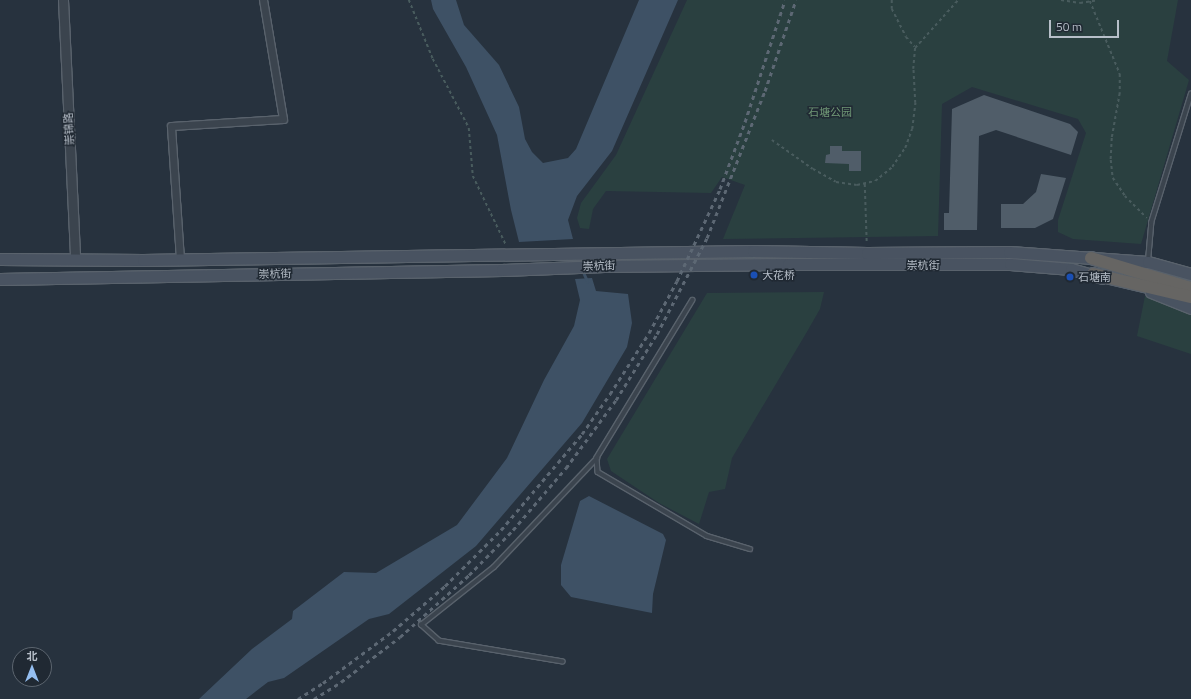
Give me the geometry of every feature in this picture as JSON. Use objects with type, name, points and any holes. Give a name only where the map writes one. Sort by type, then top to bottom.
[{"type":"highway","points":[[1091,258],[1186,291]]},
{"type":"highway","points":[[1092,274],[1186,291]]},
{"type":"main road","name":"崇杭街","points":[[0,259],[180,259],[753,250],[867,253],[1009,252],[1148,262],[1191,274]]},
{"type":"main road","name":"崇杭街","points":[[0,279],[502,270],[604,266],[1010,264],[1071,269],[1092,274],[1154,293],[1191,308]]},
{"type":"street","name":"崇锦路","points":[[63,0],[75,258]]},
{"type":"street","points":[[180,259],[171,126],[283,119],[263,0]]},
{"type":"lane","points":[[1148,262],[1151,223],[1191,94]]},
{"type":"lane","points":[[563,662],[438,641],[421,624],[494,567],[597,458],[693,300]]},
{"type":"lane","points":[[597,458],[598,472],[707,536],[750,549]]},
{"type":"path","points":[[409,0],[433,59],[469,128],[473,176],[509,254]]},
{"type":"path","points":[[892,0],[892,9],[906,37],[915,48]]},
{"type":"path","points":[[772,140],[813,169],[836,182],[857,185],[875,181],[892,167],[905,148],[912,129],[915,103],[915,48],[958,0]]},
{"type":"path","points":[[1061,0],[1080,3],[1098,0]]},
{"type":"path","points":[[1090,1],[1120,74],[1120,93],[1112,138],[1111,160],[1113,178],[1125,196],[1151,223]]},
{"type":"path","points":[[865,184],[867,253]]},
{"type":"green space","name":"石塘公园","points":[[687,0],[1178,0],[1167,61],[1189,80],[1141,244],[1073,239],[1058,232],[1058,220],[1086,133],[1078,119],[972,87],[942,104],[938,236],[723,239],[745,185],[722,177],[711,193],[606,191],[593,209],[589,229],[580,228],[577,218],[581,203],[616,155]]},
{"type":"green space","points":[[824,292],[820,309],[732,458],[725,489],[709,492],[699,524],[659,503],[611,471],[607,459],[707,293]]},
{"type":"green space","points":[[1145,296],[1191,313],[1191,354],[1137,336]]},
{"type":"water","points":[[431,0],[456,0],[464,25],[499,65],[519,107],[525,139],[532,152],[543,163],[568,158],[576,149],[639,0],[678,0],[612,151],[577,196],[568,220],[573,239],[519,242],[511,210],[497,135],[466,67],[433,9]]},
{"type":"water","points":[[592,278],[596,291],[628,294],[632,323],[627,347],[582,423],[476,546],[389,614],[369,619],[284,678],[268,682],[246,699],[199,699],[252,649],[292,619],[293,611],[344,572],[376,573],[457,525],[507,458],[544,380],[574,326],[580,300],[575,279]]},
{"type":"water","points":[[589,496],[663,534],[666,540],[653,594],[652,613],[571,597],[561,585],[561,565],[580,501]]},
{"type":"building","points":[[984,95],[1070,124],[1078,132],[1071,155],[996,130],[979,136],[977,230],[944,230],[944,213],[949,213],[952,109]]},
{"type":"building","points":[[830,146],[842,146],[842,151],[861,151],[861,171],[849,171],[849,164],[825,163],[826,155],[830,154]]},
{"type":"building","points":[[1041,174],[1066,178],[1053,219],[1035,228],[1001,228],[1001,204],[1023,204],[1036,192]]},
{"type":"waterway","points":[[583,272],[587,281]]},
{"type":"railway","points":[[298,699],[323,683],[393,631],[445,586],[501,530],[582,434],[610,394],[649,333],[677,281],[720,189],[745,122],[785,0]]},
{"type":"railway","points":[[314,699],[341,682],[400,637],[469,575],[513,530],[566,468],[616,400],[657,334],[707,238],[765,91],[796,0]]},
{"type":"place","name":"大花桥","points":[[754,275]]},
{"type":"place","name":"石塘南","points":[[1070,277]]}]
